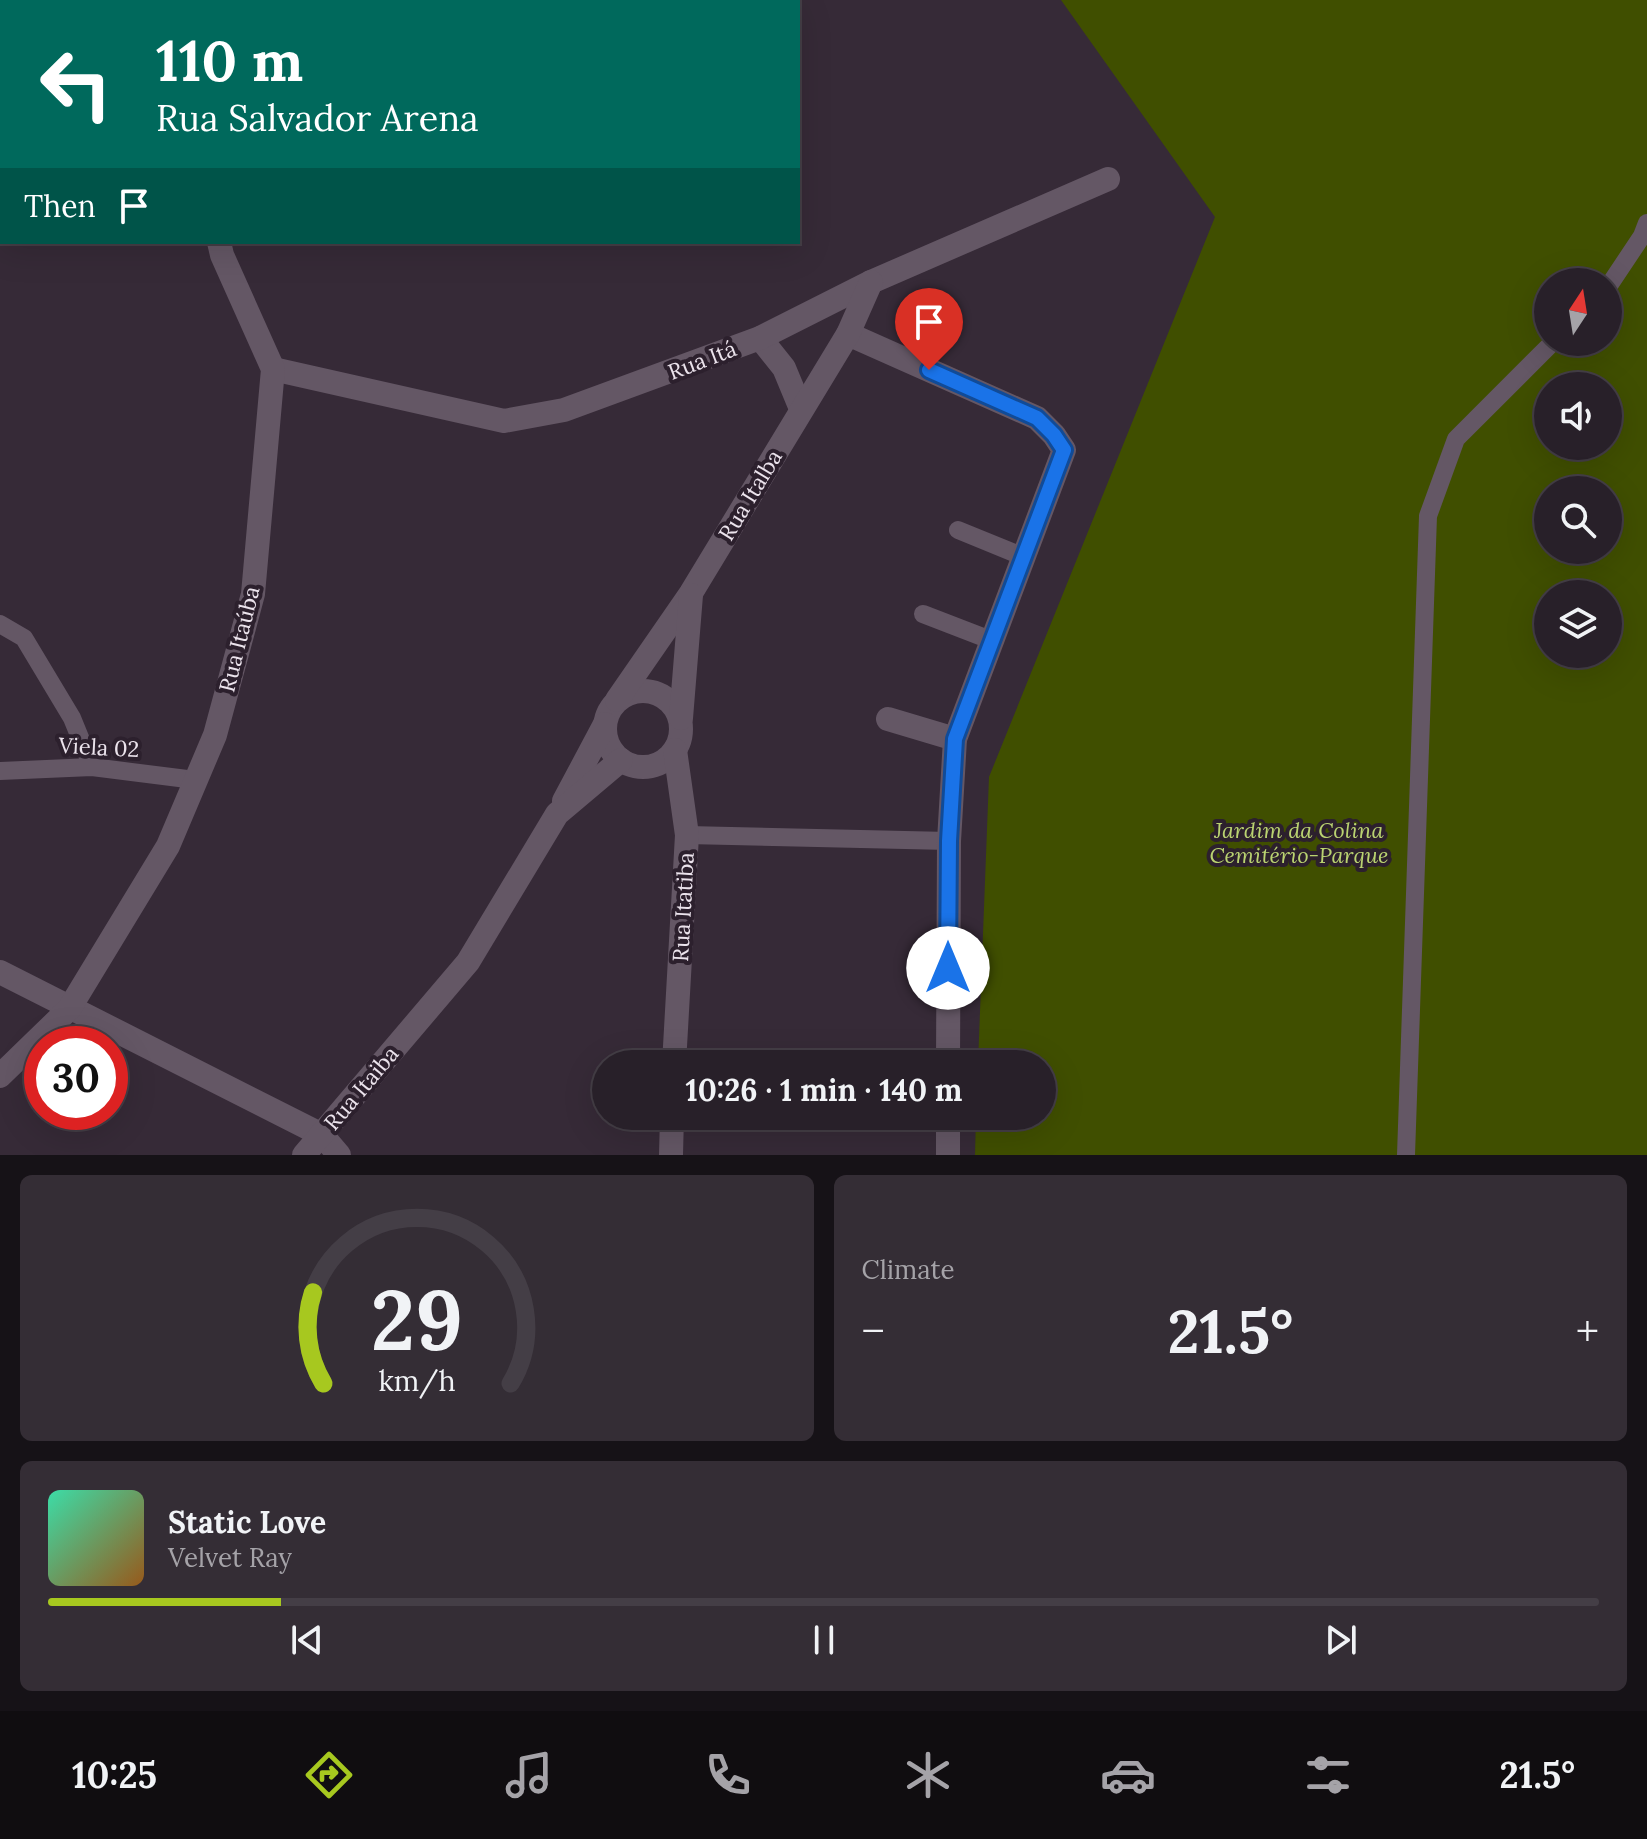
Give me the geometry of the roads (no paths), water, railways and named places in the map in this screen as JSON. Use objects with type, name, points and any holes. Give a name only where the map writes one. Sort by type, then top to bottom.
[{"type":"street","name":"Rua Itá","points":[[273,369],[504,421],[564,410],[760,338],[871,282],[1108,179]]},
{"type":"street","name":"Rua Itaúba","points":[[0,1076],[69,1009],[168,846],[215,735],[253,594],[273,369],[219,244]]},
{"type":"street","name":"Rua Italba","points":[[617,700],[691,593],[848,334],[871,282]]},
{"type":"street","points":[[848,334],[1037,418],[1064,450],[955,739],[949,841],[948,1050]]},
{"type":"street","points":[[760,338],[784,368],[801,409]]},
{"type":"street","points":[[605,724],[611,750],[621,760],[639,767],[663,762],[675,750],[682,731],[691,593]]},
{"type":"street","points":[[557,814],[617,700],[628,693],[654,692],[666,697],[681,718]]},
{"type":"street","points":[[888,719],[955,739]]},
{"type":"street","name":"Rua Itatiba","points":[[675,750],[687,835],[675,1050]]},
{"type":"street","name":"Rua Itaiba","points":[[0,972],[322,1135],[468,962],[557,814],[621,760]]},
{"type":"street","points":[[671,1155],[672,1130]]},
{"type":"street","points":[[948,1130],[948,1155]]},
{"type":"street","points":[[304,1155],[322,1135],[339,1155]]},
{"type":"lane","points":[[1621,268],[1647,223]]},
{"type":"lane","points":[[1406,1155],[1428,516],[1456,439],[1539,356]]},
{"type":"lane","points":[[958,530],[1024,557]]},
{"type":"lane","points":[[923,614],[993,641]]},
{"type":"lane","points":[[0,624],[24,638],[72,718],[92,767]]},
{"type":"lane","name":"Viela 02","points":[[0,771],[92,767],[195,780]]},
{"type":"lane","points":[[687,835],[949,841]]},
{"type":"park label","name":"Jardim da Colina Cemitério-Parque","points":[[1299,842]]}]
